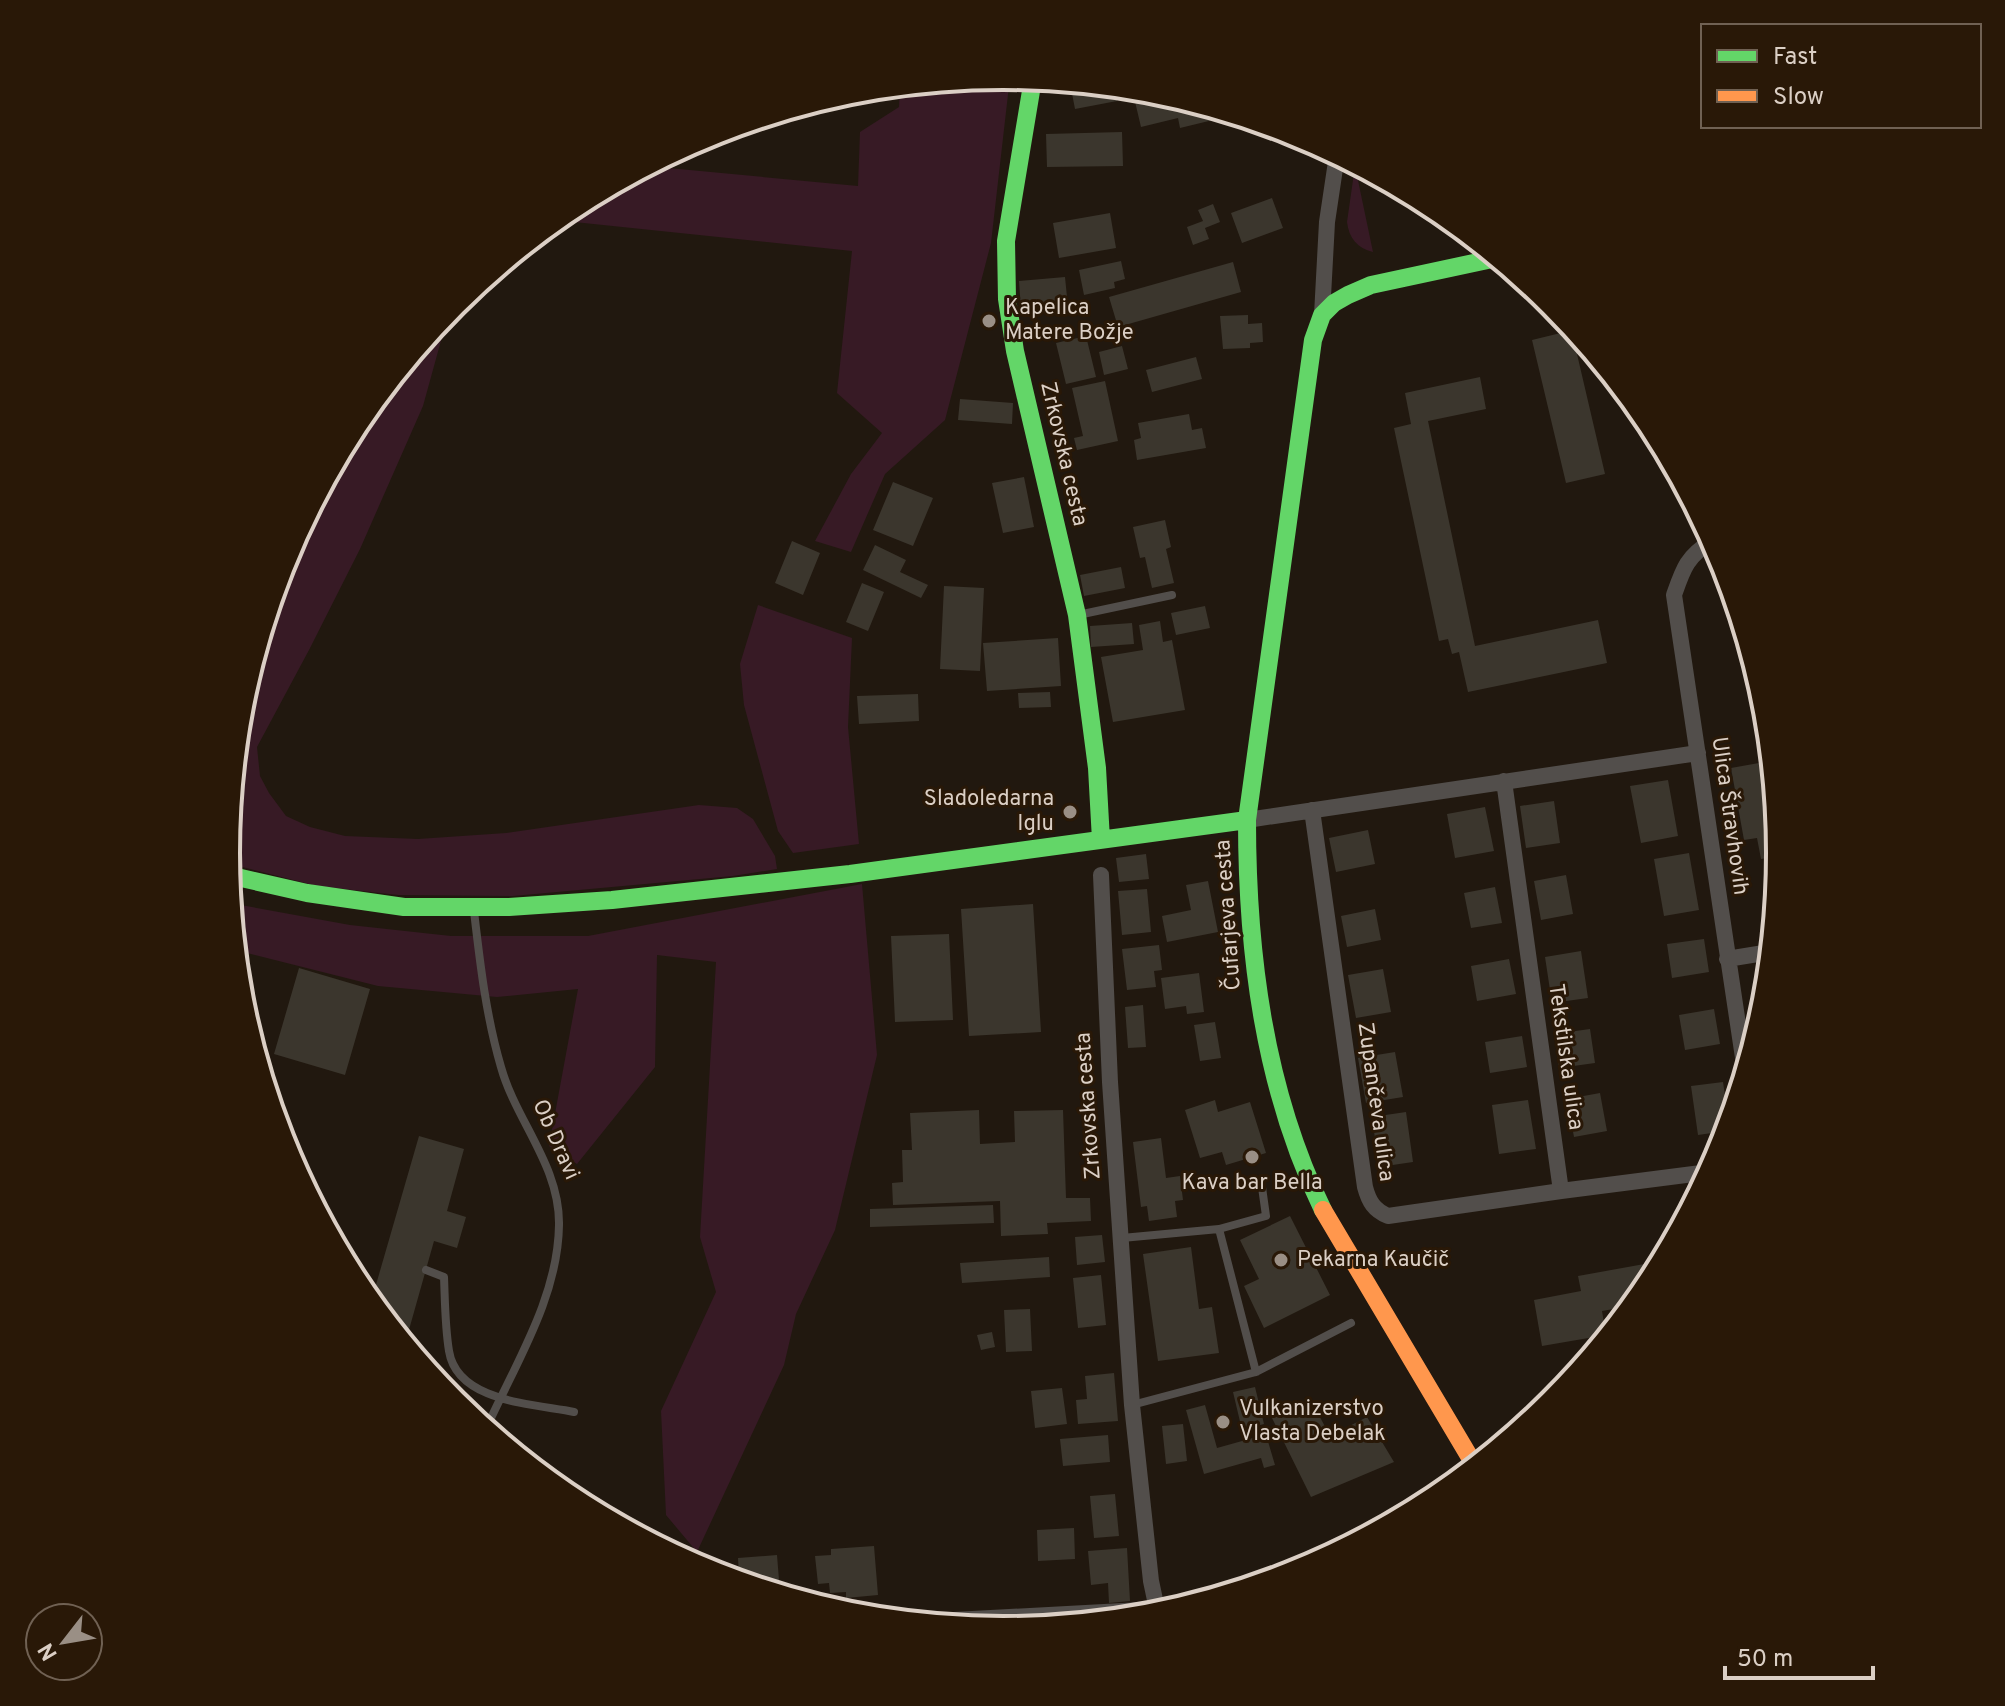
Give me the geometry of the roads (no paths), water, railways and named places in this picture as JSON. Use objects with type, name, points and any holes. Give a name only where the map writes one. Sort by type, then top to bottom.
[{"type":"street","name":"Zrkovska cesta","points":[[1031,91],[1006,241],[1007,299],[1015,351],[1077,615],[1097,768],[1101,840]]},
{"type":"street","points":[[1322,315],[1327,222],[1335,167]]},
{"type":"street","points":[[1322,315],[1334,303],[1371,285],[1483,261]]},
{"type":"street","name":"Čufarjeva cesta","points":[[1322,315],[1313,340],[1247,820],[1246,860],[1254,963],[1264,1023],[1288,1123],[1319,1201],[1469,1456]]},
{"type":"street","name":"Ulica Štravhovih","points":[[1701,547],[1683,569],[1674,595],[1741,1046]]},
{"type":"street","points":[[240,878],[307,893],[404,907],[509,907],[612,900],[850,874],[1247,820],[1698,753]]},
{"type":"street","name":"Tekstilska ulica","points":[[1504,781],[1561,1191]]},
{"type":"street","name":"Zupančeva ulica","points":[[1312,810],[1368,1200],[1377,1211],[1388,1216],[1561,1191]]},
{"type":"street","name":"Zrkovska cesta","points":[[1101,875],[1110,1082],[1132,1405],[1155,1600]]},
{"type":"street","points":[[1727,959],[1759,954]]},
{"type":"street","points":[[1561,1191],[1694,1174]]},
{"type":"lane","points":[[1077,615],[1172,595]]},
{"type":"lane","name":"Ob Dravi","points":[[474,907],[483,988],[500,1065],[510,1093],[542,1154],[556,1194],[559,1225],[541,1314],[491,1419]]},
{"type":"lane","points":[[1122,1238],[1219,1229],[1266,1216],[1261,1180]]},
{"type":"lane","points":[[1219,1229],[1256,1372]]},
{"type":"lane","points":[[426,1270],[444,1277],[449,1354],[458,1374],[478,1390],[500,1398],[574,1412]]},
{"type":"lane","points":[[1132,1405],[1256,1372],[1351,1323]]},
{"type":"place","name":"Kapelica Matere Božje","points":[[989,321]]},
{"type":"place","name":"Sladoledarna Iglu","points":[[1070,812]]},
{"type":"place","name":"Kava bar Bella","points":[[1252,1157]]},
{"type":"place","name":"Pekarna Kaučič","points":[[1281,1260]]},
{"type":"place","name":"Vulkanizerstvo Vlasta Debelak","points":[[1223,1422]]}]
